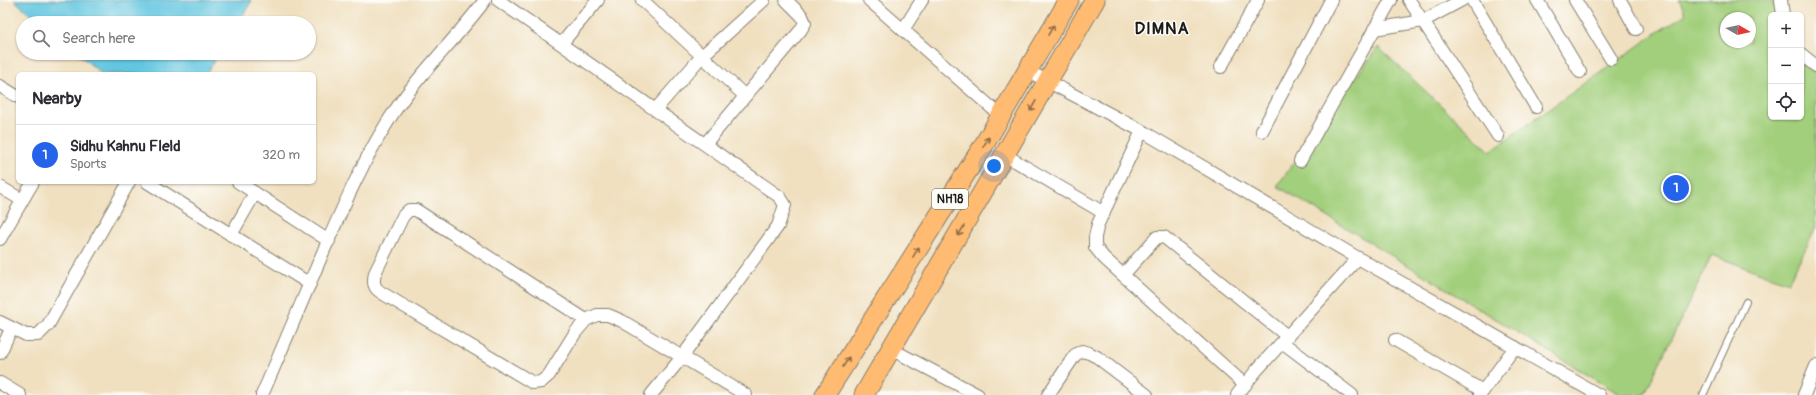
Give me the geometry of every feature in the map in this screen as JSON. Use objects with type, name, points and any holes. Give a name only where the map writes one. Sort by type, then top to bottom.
[{"type":"highway","name":"NH18","points":[[826,395],[1001,116],[1069,0]]},
{"type":"highway","name":"NH18","points":[[864,395],[1095,0]]},
{"type":"street","points":[[262,395],[362,167],[387,122],[407,93],[470,21],[485,0]]},
{"type":"street","points":[[498,0],[562,43],[780,197],[785,205],[778,226],[682,357],[651,395]]},
{"type":"street","points":[[562,43],[598,0]]},
{"type":"street","points":[[642,0],[745,96]]},
{"type":"street","points":[[656,109],[702,56],[764,0]]},
{"type":"street","points":[[705,144],[800,31],[804,23],[802,16],[786,0]]},
{"type":"street","points":[[870,0],[1001,116]]},
{"type":"street","points":[[903,30],[922,0]]},
{"type":"street","points":[[1221,67],[1258,0]]},
{"type":"street","points":[[1262,131],[1331,0]]},
{"type":"street","points":[[1300,161],[1390,0]]},
{"type":"street","points":[[1409,0],[1498,136]]},
{"type":"street","points":[[1374,29],[1423,21],[1462,0]]},
{"type":"street","points":[[1472,0],[1536,107]]},
{"type":"street","points":[[1537,0],[1580,72]]},
{"type":"street","points":[[1575,0],[1611,59]]},
{"type":"street","points":[[1620,0],[1636,29]]},
{"type":"street","points":[[1782,0],[1783,12]]},
{"type":"street","points":[[1804,56],[1816,66]]},
{"type":"street","points":[[1028,72],[1142,132],[1358,258],[1599,395]]},
{"type":"street","points":[[0,86],[16,97]]},
{"type":"street","points":[[1142,132],[1104,213],[1095,236],[1095,247],[1104,258],[1245,384]]},
{"type":"street","points":[[1005,155],[1104,213]]},
{"type":"street","points":[[0,239],[32,184]]},
{"type":"street","points":[[0,322],[11,329],[26,335],[38,335],[48,325],[128,184]]},
{"type":"street","points":[[150,184],[310,284]]},
{"type":"street","points":[[241,184],[329,240]]},
{"type":"street","points":[[0,187],[22,200]]},
{"type":"street","points":[[231,234],[255,193]]},
{"type":"street","points":[[586,320],[416,210],[409,210],[403,216],[375,273],[373,282],[376,289],[382,294],[533,383],[541,382],[549,375],[575,333],[586,320],[597,316],[608,315],[622,321],[746,395]]},
{"type":"street","points":[[1123,275],[1150,242],[1156,237],[1164,237],[1352,395]]},
{"type":"street","points":[[1237,395],[1245,384],[1358,258]]},
{"type":"street","points":[[0,353],[11,329]]},
{"type":"street","points":[[1395,340],[1481,393],[1515,347]]},
{"type":"street","points":[[891,349],[978,395]]},
{"type":"street","points":[[1048,395],[1075,355],[1082,351],[1096,357],[1147,395]]},
{"type":"street","points":[[1804,395],[1816,366]]},
{"type":"street","points":[[0,383],[20,395]]},
{"type":"lane","points":[[1703,395],[1746,302]]},
{"type":"green space","points":[[1679,0],[1771,0],[1778,12],[1768,12],[1768,120],[1804,120],[1804,56],[1816,65],[1816,228],[1788,283],[1712,255],[1644,395],[1621,395],[1277,186],[1378,47],[1490,151],[1659,31],[1686,14]]},
{"type":"water","points":[[14,0],[251,0],[242,16],[33,16]]},
{"type":"water","points":[[85,60],[215,60],[207,72],[100,72]]},
{"type":"place","name":"Sidhu Kahnu FIeld","points":[[1676,188]]},
{"type":"district","name":"DIMNA","points":[[1162,28]]}]
